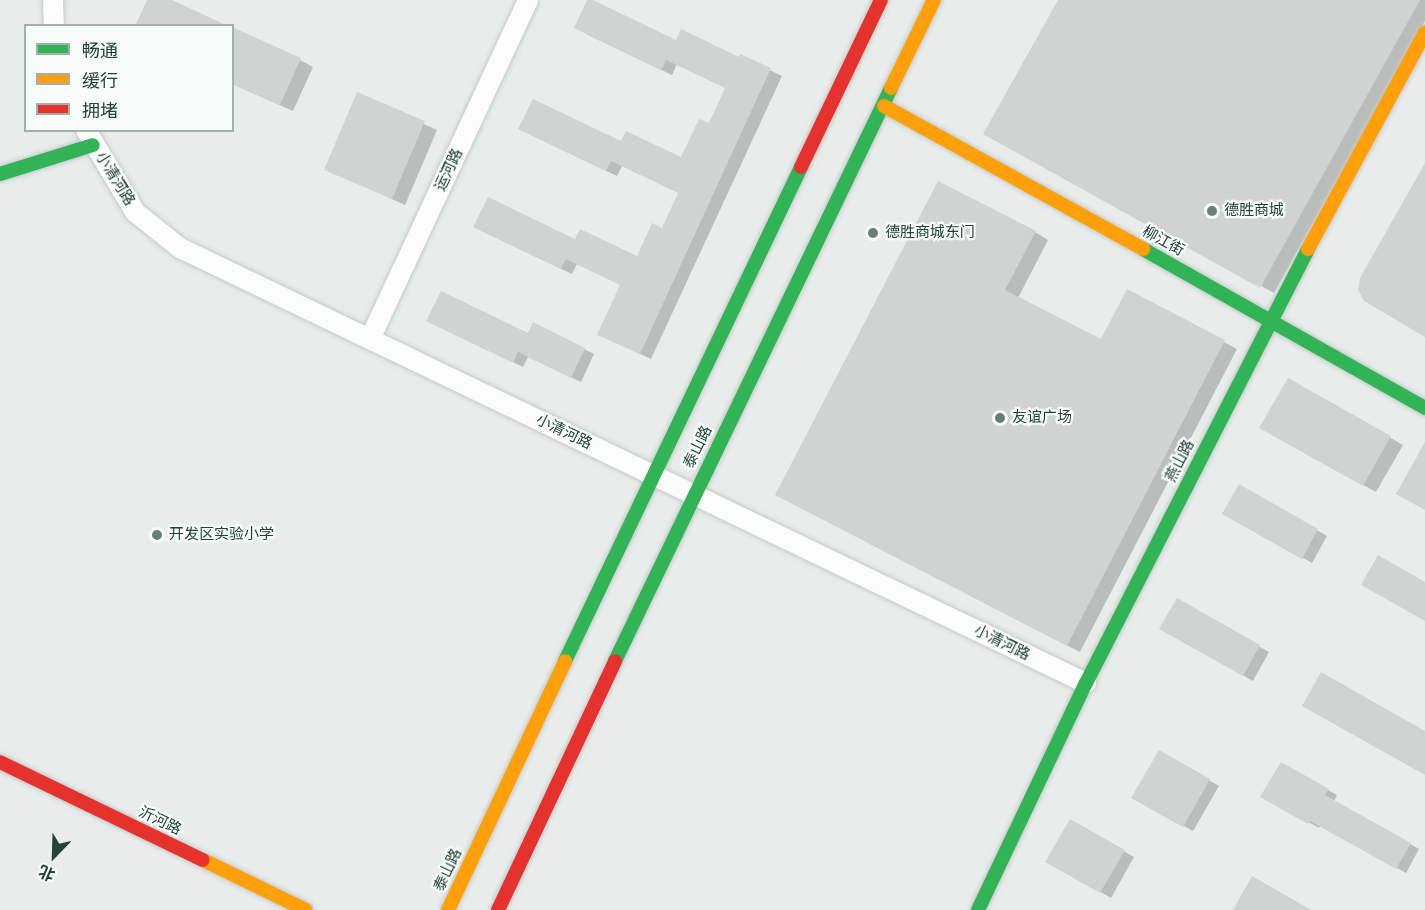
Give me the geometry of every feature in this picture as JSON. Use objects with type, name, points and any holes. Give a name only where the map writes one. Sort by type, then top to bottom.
[{"type":"street","points":[[53,0],[54,24]]},
{"type":"street","name":"运河路","points":[[370,339],[528,0]]},
{"type":"street","name":"泰山路","points":[[448,910],[881,0]]},
{"type":"street","name":"泰山路","points":[[498,910],[693,494],[934,0]]},
{"type":"street","name":"燕山路","points":[[978,910],[1086,683],[1270,319],[1425,33]]},
{"type":"street","name":"柳江街","points":[[884,106],[1270,319],[1425,408]]},
{"type":"street","points":[[0,174],[89,138]]},
{"type":"street","name":"小清河路","points":[[89,138],[135,212],[180,248],[1086,683]]},
{"type":"street","name":"沂河路","points":[[0,762],[306,910]]},
{"type":"building","points":[[147,0],[172,0],[224,24],[136,24]]},
{"type":"building","points":[[587,0],[593,0],[676,40],[681,29],[739,57],[740,54],[771,68],[640,354],[597,335],[620,285],[566,259],[561,269],[473,227],[488,197],[575,239],[580,229],[637,256],[652,223],[662,228],[678,193],[611,161],[606,171],[518,129],[533,99],[621,141],[626,131],[681,157],[699,119],[709,123],[725,88],[666,60],[661,70],[574,28]]},
{"type":"building","name":"德胜商城","points":[[1058,0],[1420,0],[1260,288],[983,134]]},
{"type":"building","points":[[234,28],[301,58],[280,105],[234,85]]},
{"type":"building","points":[[357,92],[425,121],[392,199],[324,170]]},
{"type":"building","points":[[1425,163],[1425,337],[1364,301],[1358,290],[1360,278]]},
{"type":"building","name":"友谊广场","points":[[938,181],[1036,231],[1005,290],[1101,339],[1127,289],[1225,340],[1067,646],[775,495]]},
{"type":"building","points":[[441,291],[528,333],[533,322],[585,348],[571,378],[518,352],[513,363],[426,321]]},
{"type":"building","points":[[1288,378],[1391,436],[1363,486],[1259,428]]},
{"type":"building","points":[[1425,442],[1425,510],[1396,494]]},
{"type":"building","points":[[1239,484],[1318,529],[1302,559],[1222,514]]},
{"type":"building","points":[[1378,555],[1425,582],[1425,621],[1361,585]]},
{"type":"building","points":[[1177,598],[1260,645],[1243,676],[1159,629]]},
{"type":"building","points":[[1321,672],[1425,731],[1425,775],[1302,706]]},
{"type":"building","points":[[1159,750],[1210,779],[1183,827],[1131,798]]},
{"type":"building","points":[[1281,762],[1329,789],[1325,795],[1411,843],[1396,869],[1310,821],[1308,824],[1260,797]]},
{"type":"building","points":[[1070,819],[1125,850],[1100,893],[1045,862]]},
{"type":"building","points":[[1252,876],[1311,910],[1233,910]]},
{"type":"traffic: fast","points":[[615,661],[891,88]]},
{"type":"traffic: fast","points":[[0,174],[93,145]]},
{"type":"traffic: fast","points":[[565,661],[801,167]]},
{"type":"traffic: fast","points":[[1143,249],[1425,408]]},
{"type":"traffic: fast","points":[[978,910],[1086,683],[1308,249]]},
{"type":"traffic: slow","points":[[891,88],[934,0]]},
{"type":"traffic: slow","points":[[1308,249],[1425,33]]},
{"type":"traffic: slow","points":[[884,106],[1143,249]]},
{"type":"traffic: slow","points":[[448,910],[565,661]]},
{"type":"traffic: slow","points":[[203,860],[306,910]]},
{"type":"traffic: jam","points":[[801,167],[881,0]]},
{"type":"traffic: jam","points":[[498,910],[615,661]]},
{"type":"traffic: jam","points":[[0,762],[203,860]]},
{"type":"place","name":"德胜商城","points":[[1212,211]]},
{"type":"place","name":"德胜商城东门","points":[[873,233]]},
{"type":"place","name":"友谊广场","points":[[1000,418]]},
{"type":"place","name":"开发区实验小学","points":[[157,535]]}]
